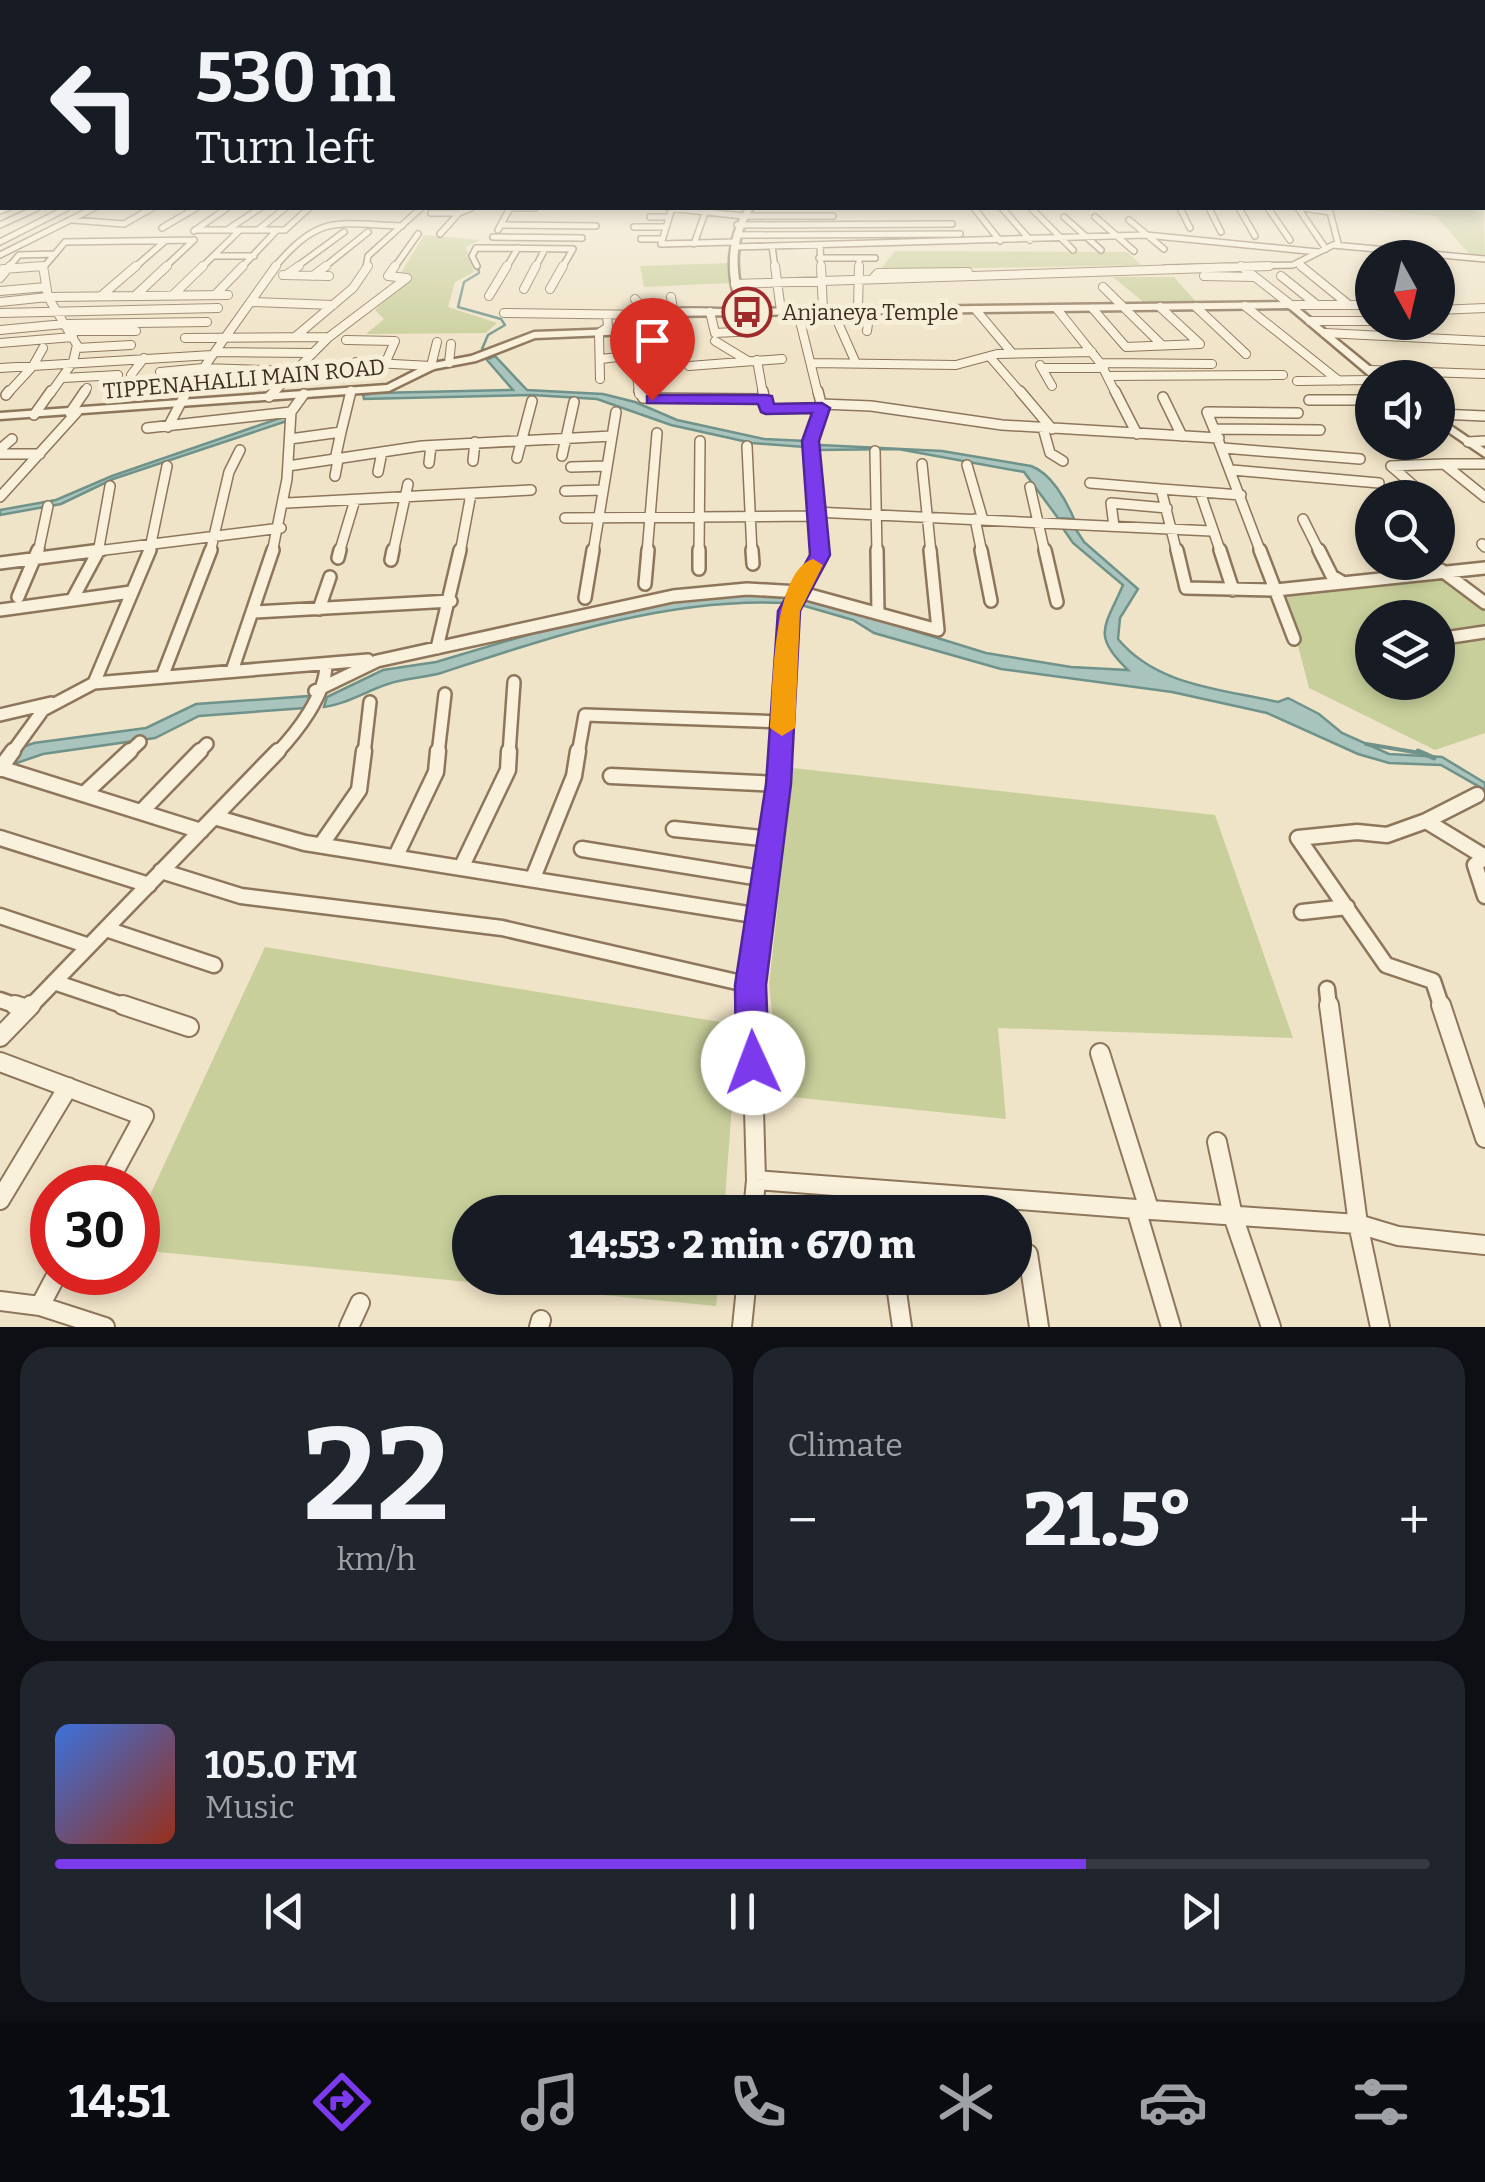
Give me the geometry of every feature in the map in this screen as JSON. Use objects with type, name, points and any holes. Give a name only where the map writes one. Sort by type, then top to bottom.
[{"type":"street","points":[[0,242],[26,229]]},
{"type":"street","points":[[0,254],[50,229]]},
{"type":"street","points":[[185,239],[195,230],[286,229]]},
{"type":"street","points":[[168,427],[176,406],[269,274],[314,229]]},
{"type":"street","points":[[295,337],[358,281],[369,264],[365,261],[368,256],[399,229]]},
{"type":"street","points":[[440,234],[445,229]]},
{"type":"street","points":[[487,248],[498,229]]},
{"type":"street","points":[[665,229],[661,244],[694,244],[739,229],[1000,241],[1146,235],[1194,238],[1258,250],[1326,249],[1485,259]]},
{"type":"street","points":[[694,244],[699,229]]},
{"type":"street","points":[[739,229],[772,246],[961,238]]},
{"type":"street","points":[[710,312],[715,333],[756,331],[735,284],[739,229]]},
{"type":"street","points":[[990,229],[1000,241]]},
{"type":"street","points":[[1017,229],[1036,250]]},
{"type":"street","points":[[1051,229],[1072,250]]},
{"type":"street","points":[[1078,229],[1101,250]]},
{"type":"street","points":[[1108,229],[1134,251]]},
{"type":"street","points":[[1139,229],[1164,248]]},
{"type":"street","points":[[1251,229],[1255,236]]},
{"type":"street","points":[[1282,229],[1290,240]]},
{"type":"street","points":[[1313,229],[1326,249]]},
{"type":"street","points":[[872,280],[878,274],[1298,264],[1338,243],[1336,229]]},
{"type":"street","points":[[4,268],[43,266],[65,242],[165,241],[214,230]]},
{"type":"street","points":[[172,295],[240,230]]},
{"type":"street","points":[[216,295],[276,230]]},
{"type":"street","points":[[286,275],[344,232]]},
{"type":"street","points":[[313,276],[368,232]]},
{"type":"street","points":[[269,397],[330,337],[407,278],[388,276],[418,234]]},
{"type":"street","points":[[493,237],[582,238]]},
{"type":"street","points":[[961,238],[975,256]]},
{"type":"street","points":[[1191,250],[1194,238]]},
{"type":"street","points":[[136,295],[196,241],[185,239]]},
{"type":"street","points":[[641,239],[662,239]]},
{"type":"street","points":[[117,252],[131,241]]},
{"type":"street","points":[[101,296],[165,241]]},
{"type":"street","points":[[88,252],[100,242]]},
{"type":"street","points":[[772,246],[781,311]]},
{"type":"street","points":[[820,246],[819,282],[827,310],[855,362]]},
{"type":"street","points":[[477,266],[472,256],[476,248],[573,249],[550,289]]},
{"type":"street","points":[[489,296],[518,248]]},
{"type":"street","points":[[524,289],[545,248]]},
{"type":"street","points":[[0,278],[4,268],[20,255],[55,254]]},
{"type":"street","points":[[214,256],[254,256]]},
{"type":"street","points":[[819,258],[875,258]]},
{"type":"street","points":[[858,258],[856,280],[867,332]]},
{"type":"street","points":[[1298,264],[1349,305]]},
{"type":"street","points":[[34,415],[63,378],[77,348],[54,310],[43,266]]},
{"type":"street","points":[[1241,266],[1356,360]]},
{"type":"street","points":[[735,284],[1024,278],[1037,276],[1043,270]]},
{"type":"street","points":[[269,274],[329,276]]},
{"type":"street","points":[[1204,276],[1254,276]]},
{"type":"street","points":[[1281,276],[1317,305]]},
{"type":"street","points":[[1024,278],[1032,285]]},
{"type":"street","points":[[1102,287],[1162,345]]},
{"type":"street","points":[[0,291],[101,296],[228,295]]},
{"type":"street","points":[[0,302],[47,292]]},
{"type":"street","points":[[672,297],[675,317]]},
{"type":"street","points":[[635,299],[650,315]]},
{"type":"street","points":[[251,302],[332,305]]},
{"type":"street","points":[[504,313],[675,317],[710,312],[864,309],[903,313],[1355,305]]},
{"type":"street","points":[[1196,306],[1246,354]]},
{"type":"street","points":[[1245,306],[1339,381]]},
{"type":"street","points":[[1093,309],[1126,346],[1200,344],[1160,307]]},
{"type":"street","points":[[0,313],[218,308]]},
{"type":"street","points":[[1455,309],[1485,308]]},
{"type":"street","points":[[976,310],[1012,353]]},
{"type":"street","points":[[1057,310],[1104,369],[1137,434]]},
{"type":"street","points":[[755,1195],[750,985],[778,784],[795,601],[820,555],[811,444],[822,406],[798,313],[793,311]]},
{"type":"street","points":[[650,315],[646,317],[664,364]]},
{"type":"street","points":[[600,379],[599,333],[608,327],[607,316]]},
{"type":"street","points":[[1310,320],[1355,319]]},
{"type":"street","points":[[2,350],[69,331],[207,322]]},
{"type":"street","points":[[0,330],[136,331]]},
{"type":"street","points":[[633,332],[639,395],[643,398],[766,400]]},
{"type":"street","points":[[1325,332],[1485,341]]},
{"type":"street","name":"TIPPENAHALLI MAIN ROAD","points":[[0,416],[304,394],[351,395],[396,387],[430,366],[499,350],[534,335],[653,335]]},
{"type":"street","points":[[653,335],[682,336]]},
{"type":"street","points":[[185,338],[330,337]]},
{"type":"street","points":[[346,340],[395,341],[384,364]]},
{"type":"street","points":[[714,340],[752,360],[766,409],[871,406],[1048,428],[1219,438],[1355,458]]},
{"type":"street","points":[[1472,340],[1485,353]]},
{"type":"street","points":[[356,362],[430,366],[437,342]]},
{"type":"street","points":[[449,362],[451,344]]},
{"type":"street","points":[[77,348],[131,345]]},
{"type":"street","points":[[6,395],[33,366],[43,348]]},
{"type":"street","points":[[601,359],[660,352]]},
{"type":"street","points":[[1033,352],[1052,386]]},
{"type":"street","points":[[811,363],[956,366],[1012,353],[1092,352]]},
{"type":"street","points":[[0,368],[214,354],[313,353]]},
{"type":"street","points":[[990,356],[1048,428],[1050,453],[1063,462]]},
{"type":"street","points":[[131,375],[144,358]]},
{"type":"street","points":[[688,366],[782,359]]},
{"type":"street","points":[[1104,369],[1212,364]]},
{"type":"street","points":[[160,372],[202,368],[296,370]]},
{"type":"street","points":[[1042,368],[1284,375]]},
{"type":"street","points":[[63,378],[118,374]]},
{"type":"street","points":[[1455,375],[1485,374]]},
{"type":"street","points":[[1297,381],[1355,379]]},
{"type":"street","points":[[2,492],[40,454],[74,412],[87,388]]},
{"type":"street","points":[[232,671],[281,528],[291,414],[304,394]]},
{"type":"street","points":[[335,476],[351,395]]},
{"type":"street","points":[[1163,397],[1182,436]]},
{"type":"street","points":[[1309,400],[1355,400]]},
{"type":"street","points":[[517,458],[532,401]]},
{"type":"street","points":[[562,456],[574,402]]},
{"type":"street","points":[[585,598],[616,412]]},
{"type":"street","points":[[1294,640],[1207,412],[1298,413]]},
{"type":"street","points":[[146,428],[291,414]]},
{"type":"street","points":[[1455,417],[1485,416]]},
{"type":"street","points":[[1219,438],[1320,430]]},
{"type":"street","points":[[1455,431],[1485,454]]},
{"type":"street","points":[[290,439],[341,432]]},
{"type":"street","points":[[645,584],[657,432]]},
{"type":"street","points":[[288,466],[474,442],[612,436]]},
{"type":"street","points":[[0,451],[12,439]]},
{"type":"street","points":[[1468,442],[1485,441]]},
{"type":"street","points":[[473,461],[474,442]]},
{"type":"street","points":[[699,569],[700,442]]},
{"type":"street","points":[[429,463],[431,446]]},
{"type":"street","points":[[747,446],[753,564]]},
{"type":"street","points":[[162,677],[217,534],[229,472],[240,450]]},
{"type":"street","points":[[0,451],[40,454]]},
{"type":"street","points":[[875,451],[878,613]]},
{"type":"street","points":[[378,472],[382,452]]},
{"type":"street","points":[[201,831],[84,794],[3,760],[42,710],[94,682],[377,661],[673,596],[747,589],[795,601],[878,613],[938,630],[922,464]]},
{"type":"street","points":[[1444,464],[1485,497]]},
{"type":"street","points":[[1407,480],[1390,466],[1485,464]]},
{"type":"street","points":[[967,465],[991,601]]},
{"type":"street","points":[[94,682],[154,543],[167,466]]},
{"type":"street","points":[[570,466],[607,466]]},
{"type":"street","points":[[1232,470],[1355,482]]},
{"type":"street","points":[[1090,482],[1240,495]]},
{"type":"street","points":[[391,560],[408,484]]},
{"type":"street","points":[[72,600],[100,549],[110,486]]},
{"type":"street","points":[[1030,487],[1057,602]]},
{"type":"street","points":[[1160,489],[1186,588],[1276,590],[1358,580]]},
{"type":"street","points":[[286,503],[531,490]]},
{"type":"street","points":[[566,490],[603,490]]},
{"type":"street","points":[[1200,492],[1233,590]]},
{"type":"street","points":[[436,648],[451,602],[472,494]]},
{"type":"street","points":[[338,558],[354,500]]},
{"type":"street","points":[[1114,526],[1111,503],[1166,508]]},
{"type":"street","points":[[18,596],[37,557],[48,506]]},
{"type":"street","points":[[566,518],[877,514],[1211,531]]},
{"type":"street","points":[[1302,519],[1332,576],[1342,582]]},
{"type":"street","points":[[0,563],[281,528]]},
{"type":"street","points":[[1455,569],[1485,568]]},
{"type":"street","points":[[319,609],[330,576]]},
{"type":"street","points":[[1454,580],[1485,603]]},
{"type":"street","points":[[0,610],[131,592]]},
{"type":"street","points":[[255,612],[451,602]]},
{"type":"street","points":[[1455,636],[1485,632]]},
{"type":"street","points":[[315,691],[377,661]]},
{"type":"street","points":[[0,1037],[294,735],[326,677],[326,664]]},
{"type":"street","points":[[462,866],[508,770],[514,682]]},
{"type":"street","points":[[396,856],[436,772],[444,694]]},
{"type":"street","points":[[0,715],[55,702]]},
{"type":"street","points":[[321,845],[359,790],[370,702]]},
{"type":"street","points":[[534,878],[574,776],[585,715],[783,722]]},
{"type":"street","points":[[84,794],[140,742]]},
{"type":"street","points":[[140,812],[207,744]]},
{"type":"street","points":[[611,776],[778,784]]},
{"type":"street","points":[[1477,796],[1387,835],[1357,832],[1298,838],[1386,965],[1433,981],[1485,1138]]},
{"type":"street","points":[[214,817],[321,845],[760,916]]},
{"type":"street","points":[[1426,821],[1485,857],[1475,865],[1485,896]]},
{"type":"street","points":[[674,829],[771,839]]},
{"type":"street","points":[[0,838],[149,884]]},
{"type":"street","points":[[582,849],[766,879]]},
{"type":"street","points":[[162,872],[241,896],[502,928],[750,985]]},
{"type":"street","points":[[1302,912],[1347,907]]},
{"type":"street","points":[[0,916],[89,946]]},
{"type":"street","points":[[106,929],[214,965]]},
{"type":"street","points":[[54,982],[189,1027]]},
{"type":"street","points":[[1327,989],[1358,1224],[1380,1327]]},
{"type":"street","points":[[0,1000],[27,1009]]},
{"type":"street","points":[[1100,1053],[1171,1327]]},
{"type":"street","points":[[0,1062],[144,1116],[117,1165]]},
{"type":"street","points":[[0,1200],[68,1087]]},
{"type":"street","points":[[1217,1142],[1233,1216],[1271,1327]]},
{"type":"street","points":[[756,1180],[1358,1224],[1398,1236],[1485,1246]]},
{"type":"street","points":[[886,1191],[886,1195]]},
{"type":"street","points":[[1032,1281],[1039,1327]]},
{"type":"street","points":[[40,1306],[46,1295]]},
{"type":"street","points":[[742,1327],[745,1295]]},
{"type":"street","points":[[897,1295],[902,1327]]},
{"type":"street","points":[[0,1301],[40,1306],[105,1327]]},
{"type":"street","points":[[349,1327],[360,1303]]},
{"type":"green space","points":[[1447,229],[1484,229],[1485,257],[1470,255]]},
{"type":"green space","points":[[424,235],[480,240],[466,247],[474,272],[455,282],[448,307],[497,323],[486,333],[366,334],[384,319],[375,310],[411,278],[399,276]]},
{"type":"green space","points":[[895,251],[1127,252],[1141,265],[880,270]]},
{"type":"green space","points":[[728,263],[730,283],[644,287],[640,266]]},
{"type":"green space","points":[[1113,277],[1174,277],[1198,304],[1147,305]]},
{"type":"green space","points":[[1393,580],[1446,580],[1485,607],[1485,733],[1435,750],[1309,688],[1284,592]]},
{"type":"green space","points":[[793,768],[1215,815],[1293,1038],[998,1028],[1006,1119],[781,1096],[769,984]]},
{"type":"green space","points":[[265,947],[738,1025],[725,1195],[452,1195],[452,1280],[160,1252],[160,1174]]},
{"type":"green space","points":[[602,1295],[717,1295],[716,1306]]},
{"type":"water","points":[[495,356],[527,390],[603,394],[635,402],[677,420],[764,439],[805,441],[804,447],[752,443],[671,425],[597,399],[532,395],[364,399],[363,395],[375,393],[513,390],[487,360]]},
{"type":"water","points":[[286,416],[290,420],[113,479],[61,504],[0,515],[0,510],[56,500],[112,476]]},
{"type":"water","points":[[820,445],[942,451],[1031,466],[1051,481],[1074,519],[1058,518],[1024,472],[898,449],[820,450]]},
{"type":"water","points":[[1062,527],[1075,528],[1084,542],[1138,589],[1120,618],[1118,639],[1151,667],[1213,689],[1278,702],[1288,698],[1319,714],[1342,733],[1389,754],[1442,757],[1485,783],[1485,790],[1441,765],[1389,763],[1358,754],[1267,713],[1172,692],[1001,669],[874,633],[853,620],[801,605],[805,597],[986,653],[1071,667],[1128,670],[1105,639],[1107,621],[1123,585],[1073,543]]},
{"type":"water","points":[[746,592],[789,594],[786,603],[698,606],[610,622],[441,673],[394,682],[324,707],[327,697],[383,670],[436,662],[581,619],[666,601]]},
{"type":"water","points":[[310,696],[305,708],[199,716],[155,738],[43,754],[8,766],[17,749],[34,743],[146,728],[196,704]]},
{"type":"waterway","points":[[478,265],[479,273],[464,282],[458,307],[501,319],[505,325],[488,335],[482,349],[486,352]]},
{"type":"waterway","points":[[1366,744],[1424,754]]},
{"type":"waterway","points":[[1418,751],[1424,754]]},
{"type":"waterway","points":[[1424,754],[1434,758]]},
{"type":"slow traffic","points":[[782,728],[789,611],[813,565]]},
{"type":"place","name":"Anjaneya Temple","points":[[747,312]]},
{"type":"route","points":[[652,400],[766,400],[766,409],[822,408],[811,441],[820,555],[789,611],[778,784],[750,985],[753,1063]]}]
